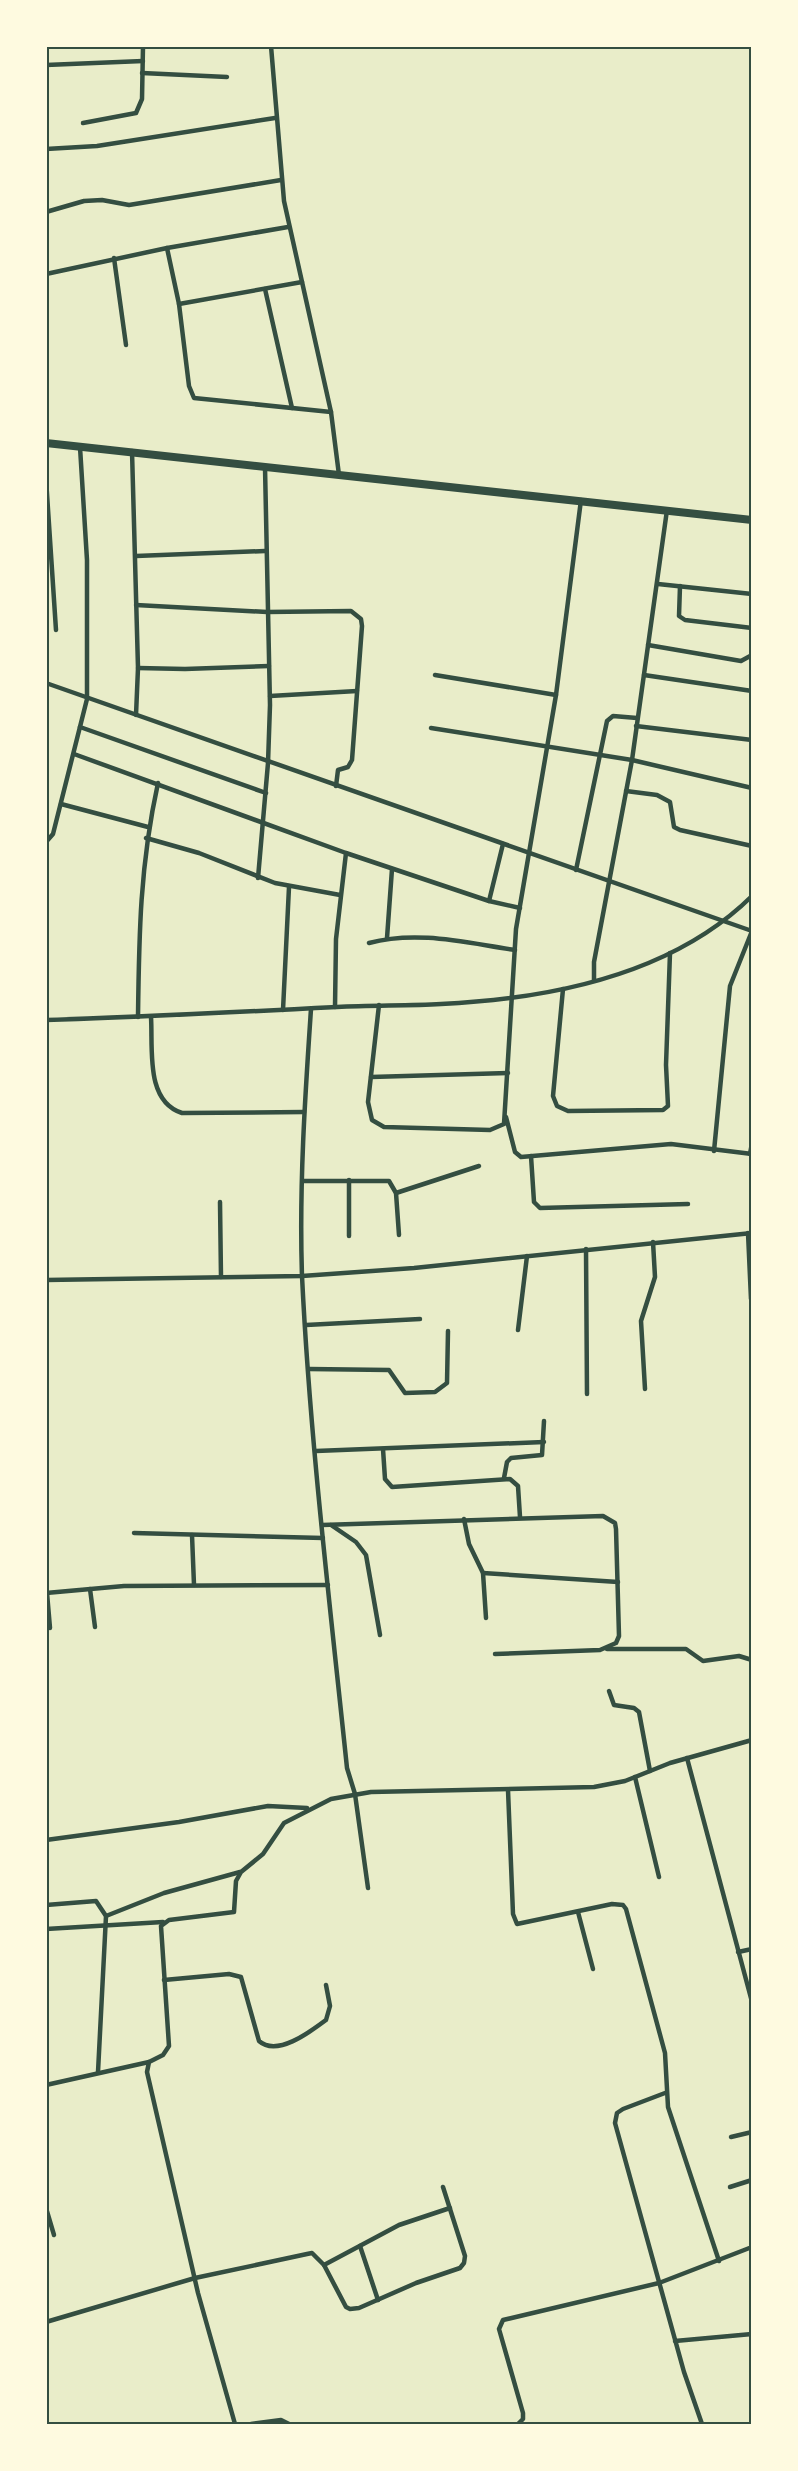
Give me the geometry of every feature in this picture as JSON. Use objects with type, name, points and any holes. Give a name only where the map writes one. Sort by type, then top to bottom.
[{"type":"highway","points":[[46,443],[752,520]]},
{"type":"street","points":[[83,123],[136,113],[142,99],[143,46]]},
{"type":"street","points":[[272,46],[275,118],[288,227],[331,412],[339,475]]},
{"type":"street","points":[[46,65],[143,61]]},
{"type":"street","points":[[142,73],[227,77]]},
{"type":"street","points":[[46,149],[97,146],[275,118]]},
{"type":"street","points":[[46,212],[84,201],[102,200],[129,205],[281,180]]},
{"type":"street","points":[[46,274],[114,258],[288,227]]},
{"type":"street","points":[[167,248],[179,304],[189,386],[194,398],[331,412]]},
{"type":"street","points":[[114,258],[126,345]]},
{"type":"street","points":[[179,304],[302,282]]},
{"type":"street","points":[[266,289],[292,408]]},
{"type":"street","points":[[46,842],[53,834],[87,699],[87,560],[80,446]]},
{"type":"street","points":[[132,451],[138,668],[136,715]]},
{"type":"street","points":[[258,878],[268,763],[270,696],[265,551],[265,467]]},
{"type":"street","points":[[46,479],[56,630]]},
{"type":"street","points":[[379,1005],[370,1077],[368,1113],[372,1120],[384,1127],[490,1130],[504,1124],[515,951],[520,908],[556,695],[581,500]]},
{"type":"street","points":[[594,980],[594,962],[632,760],[667,510]]},
{"type":"street","points":[[136,556],[265,551]]},
{"type":"street","points":[[658,584],[752,594]]},
{"type":"street","points":[[680,586],[678,609],[680,616],[685,620],[752,628]]},
{"type":"street","points":[[136,605],[267,612],[351,611],[357,615],[362,626],[352,760],[348,767],[338,770],[336,786]]},
{"type":"street","points":[[648,645],[741,661],[752,655]]},
{"type":"street","points":[[138,668],[269,666]]},
{"type":"street","points":[[435,675],[556,695]]},
{"type":"street","points":[[644,675],[752,692]]},
{"type":"street","points":[[46,683],[609,883],[752,931],[730,986],[714,1151]]},
{"type":"street","points":[[270,696],[357,691]]},
{"type":"street","points":[[576,870],[609,718],[617,716],[637,718]]},
{"type":"street","points":[[636,726],[752,740]]},
{"type":"street","points":[[80,727],[266,793]]},
{"type":"street","points":[[431,728],[632,760],[752,788]]},
{"type":"street","points":[[74,754],[158,783],[262,824],[392,869],[489,901],[520,908]]},
{"type":"street","points":[[138,1017],[140,901],[146,838],[158,783]]},
{"type":"street","points":[[626,791],[657,795],[670,802],[674,827],[680,830],[752,846]]},
{"type":"street","points":[[61,804],[148,827]]},
{"type":"street","points":[[146,838],[210,856],[258,878],[340,895]]},
{"type":"street","points":[[489,901],[503,844]]},
{"type":"street","points":[[335,1007],[340,895],[346,853]]},
{"type":"street","points":[[387,938],[392,869]]},
{"type":"street","points":[[283,1010],[289,886]]},
{"type":"street","points":[[46,1020],[442,1004],[563,989],[643,966],[670,953],[723,920],[752,896]]},
{"type":"street","points":[[369,943],[387,938],[429,937],[515,951]]},
{"type":"street","points":[[563,989],[553,1096],[557,1106],[568,1111],[663,1110],[668,1106],[669,1099],[666,1065],[670,953]]},
{"type":"street","points":[[311,1008],[304,1112],[303,1276],[306,1325],[323,1538],[347,1768],[355,1794],[368,1887]]},
{"type":"street","points":[[151,1017],[156,1089],[170,1109],[182,1113],[304,1112]]},
{"type":"street","points":[[370,1077],[508,1073]]},
{"type":"street","points":[[506,1116],[517,1156],[671,1144],[751,1154],[752,1143]]},
{"type":"street","points":[[531,1156],[534,1202],[540,1208],[688,1204]]},
{"type":"street","points":[[396,1193],[479,1166]]},
{"type":"street","points":[[304,1180],[384,1179],[394,1186],[396,1193],[399,1235]]},
{"type":"street","points":[[349,1180],[349,1236]]},
{"type":"street","points":[[220,1202],[221,1277]]},
{"type":"street","points":[[46,1280],[303,1276],[750,1233],[751,1299]]},
{"type":"street","points":[[645,1389],[641,1321],[655,1277],[653,1242]]},
{"type":"street","points":[[586,1249],[587,1394]]},
{"type":"street","points":[[518,1330],[527,1256]]},
{"type":"street","points":[[306,1325],[420,1319]]},
{"type":"street","points":[[309,1369],[389,1370],[405,1394],[435,1392],[447,1383],[448,1331]]},
{"type":"street","points":[[504,1478],[510,1458],[542,1455],[544,1421]]},
{"type":"street","points":[[316,1451],[544,1442]]},
{"type":"street","points":[[383,1449],[385,1479],[392,1487],[504,1478],[515,1481],[518,1486],[520,1517]]},
{"type":"street","points":[[322,1525],[520,1517],[603,1516],[610,1519],[616,1529],[619,1636],[616,1643],[607,1648]]},
{"type":"street","points":[[465,1519],[469,1544],[483,1574],[486,1618]]},
{"type":"street","points":[[331,1525],[356,1542],[366,1555],[380,1635]]},
{"type":"street","points":[[134,1533],[323,1538]]},
{"type":"street","points":[[192,1535],[194,1585]]},
{"type":"street","points":[[483,1574],[618,1582]]},
{"type":"street","points":[[50,1628],[47,1593],[194,1585],[328,1585]]},
{"type":"street","points":[[90,1589],[95,1627]]},
{"type":"street","points":[[495,1654],[607,1648],[686,1649],[703,1661],[739,1656],[752,1660]]},
{"type":"street","points":[[609,1691],[614,1705],[634,1708],[639,1712],[650,1771]]},
{"type":"street","points":[[46,1929],[163,1922],[234,1912],[236,1881],[241,1872],[263,1854],[279,1828],[331,1799],[355,1794],[594,1787],[635,1777],[687,1758],[752,1740]]},
{"type":"street","points":[[687,1758],[752,2002]]},
{"type":"street","points":[[635,1777],[659,1877]]},
{"type":"street","points":[[508,1790],[514,1921],[523,1924],[618,1903],[626,1909],[664,2053],[665,2093],[690,2177],[719,2260]]},
{"type":"street","points":[[46,1840],[179,1822],[268,1806],[310,1809]]},
{"type":"street","points":[[106,1916],[164,1893],[241,1872]]},
{"type":"street","points":[[46,1905],[96,1901],[106,1916],[98,2072]]},
{"type":"street","points":[[578,1912],[593,1969]]},
{"type":"street","points":[[46,2085],[149,2062],[163,2055],[169,2046],[160,1930],[163,1922]]},
{"type":"street","points":[[738,1952],[752,1949]]},
{"type":"street","points":[[164,1980],[229,1974],[242,1977],[259,2041],[272,2048],[281,2046],[326,2020],[330,2006],[326,1985]]},
{"type":"street","points":[[149,2062],[147,2072],[195,2278],[235,2424]]},
{"type":"street","points":[[665,2093],[623,2109],[615,2117],[675,2341],[702,2424]]},
{"type":"street","points":[[731,2138],[752,2132]]},
{"type":"street","points":[[730,2187],[752,2180]]},
{"type":"street","points":[[46,2322],[195,2278],[307,2253],[312,2253],[324,2265],[346,2307],[350,2309],[378,2300],[460,2268],[464,2263],[443,2187]]},
{"type":"street","points":[[46,2208],[54,2235]]},
{"type":"street","points":[[324,2265],[399,2225],[450,2208]]},
{"type":"street","points":[[360,2246],[378,2300]]},
{"type":"street","points":[[519,2424],[523,2419],[523,2413],[499,2329],[503,2320],[659,2283],[752,2247]]},
{"type":"street","points":[[675,2341],[752,2334]]},
{"type":"street","points":[[251,2424],[281,2420],[289,2424]]}]
